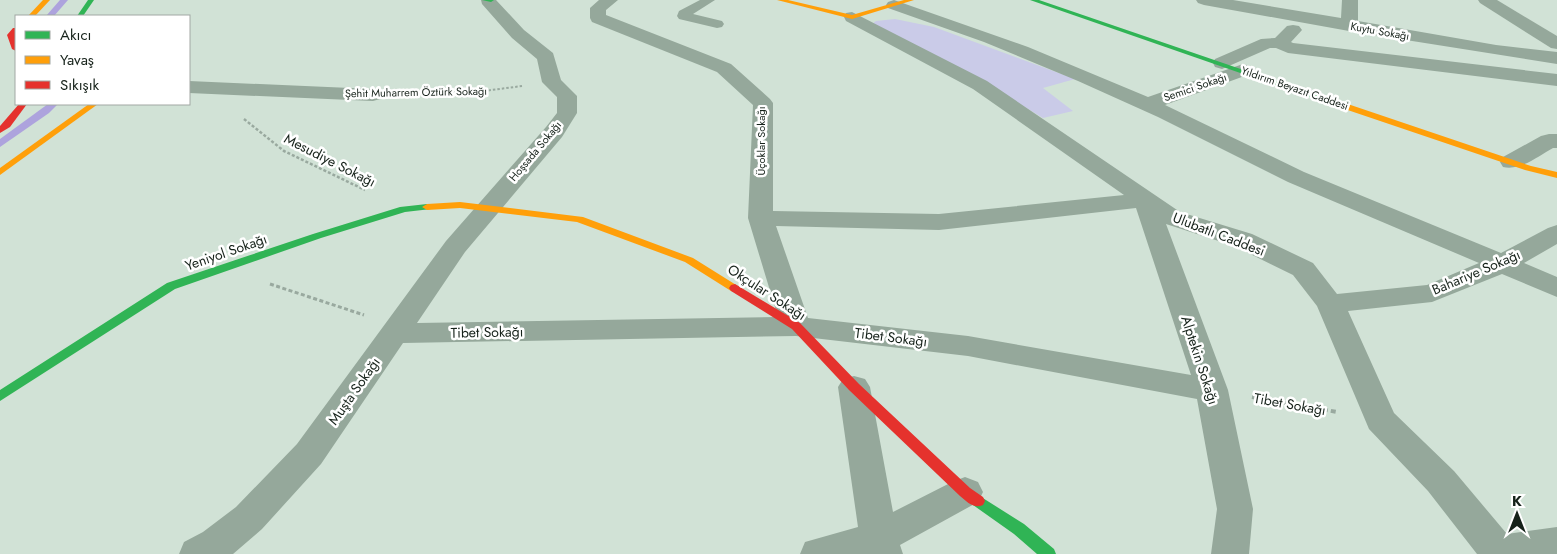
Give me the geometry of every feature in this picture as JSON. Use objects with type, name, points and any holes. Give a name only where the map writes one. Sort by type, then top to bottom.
[{"type":"street","points":[[32,15],[47,0]]},
{"type":"street","points":[[81,15],[91,0]]},
{"type":"street","name":"Hoşsada Sokağı","points":[[488,0],[518,34],[546,57],[552,82],[567,96],[567,112],[554,132],[488,207]]},
{"type":"street","name":"Üçoklar Sokağı","points":[[610,0],[598,8],[598,18],[724,68],[763,103],[761,218],[796,326]]},
{"type":"street","name":"Ulubatlı Caddesi","points":[[780,0],[852,17],[980,85],[1171,217],[1243,240],[1303,269],[1330,304],[1381,420],[1441,481],[1500,553]]},
{"type":"street","name":"Yıldırım Beyazıt Caddesi","points":[[1033,0],[1511,162],[1557,175]]},
{"type":"street","name":"Kuytu Sokağı","points":[[1204,0],[1245,3],[1290,15],[1349,26],[1557,58]]},
{"type":"street","points":[[1349,26],[1350,0]]},
{"type":"street","points":[[1486,0],[1557,44]]},
{"type":"street","points":[[852,17],[902,2],[1148,104],[1296,177],[1504,263],[1557,288]]},
{"type":"street","points":[[1280,43],[1296,27],[1296,21],[1290,15]]},
{"type":"street","points":[[15,31],[11,35],[15,47]]},
{"type":"street","points":[[1222,63],[1267,43],[1280,43],[1288,48],[1557,80]]},
{"type":"street","name":"Semici Sokağı","points":[[1148,104],[1243,70]]},
{"type":"street","name":"Şehit Muharrem Öztürk Sokağı","points":[[196,87],[373,95]]},
{"type":"street","points":[[0,130],[7,126],[22,105]]},
{"type":"street","points":[[0,172],[93,105]]},
{"type":"street","points":[[1511,162],[1549,141],[1557,141]]},
{"type":"street","points":[[761,218],[939,222],[1145,200]]},
{"type":"street","name":"Alptekin Sokağı","points":[[1145,200],[1212,390],[1235,509],[1230,554]]},
{"type":"street","name":"Yeniyol Sokağı","points":[[0,396],[171,286],[317,236],[404,209],[460,204],[488,207]]},
{"type":"street","name":"Okçular Sokağı","points":[[488,207],[579,219],[689,260],[796,326],[854,387],[965,492],[1019,529],[1048,554]]},
{"type":"street","name":"Muşta Sokağı","points":[[198,554],[217,544],[249,518],[309,454],[455,247],[488,207]]},
{"type":"street","name":"Bahariye Sokağı","points":[[1330,304],[1432,293],[1504,263],[1557,233]]},
{"type":"street","name":"Tibet Sokağı","points":[[398,330],[796,326],[968,346],[1212,390]]},
{"type":"street","points":[[854,387],[882,546]]},
{"type":"street","points":[[819,554],[882,546],[965,492]]},
{"type":"street","points":[[1500,553],[1557,543]]},
{"type":"lane","points":[[708,0],[684,14],[684,16],[717,24]]},
{"type":"path","name":"Şehit Muharrem Öztürk Sokağı","points":[[373,95],[484,91],[552,82]]},
{"type":"path","name":"Mesudiye Sokağı","points":[[196,87],[284,151],[404,209]]},
{"type":"path","points":[[222,269],[398,330]]},
{"type":"path","name":"Tibet Sokağı","points":[[1212,390],[1381,420]]},
{"type":"shaded area","points":[[895,19],[934,27],[1075,79],[1043,88],[1073,111],[1043,118],[1000,92],[872,24],[876,21]]},
{"type":"waterway","points":[[51,15],[64,0]]},
{"type":"waterway","points":[[0,144],[52,105]]},
{"type":"traffic: fast","points":[[81,15],[91,0]]},
{"type":"traffic: fast","points":[[485,0],[491,0]]},
{"type":"traffic: fast","points":[[1033,0],[1324,99]]},
{"type":"traffic: fast","points":[[0,396],[171,286],[317,236],[404,209],[427,207]]},
{"type":"traffic: fast","points":[[978,501],[1019,529],[1048,554]]},
{"type":"traffic: slow","points":[[32,15],[47,0]]},
{"type":"traffic: slow","points":[[780,0],[852,17],[911,0]]},
{"type":"traffic: slow","points":[[1324,99],[1528,168],[1557,175]]},
{"type":"traffic: slow","points":[[0,172],[93,105]]},
{"type":"traffic: slow","points":[[427,207],[460,205],[579,219],[689,260],[735,288]]},
{"type":"traffic: jam","points":[[15,31],[11,35],[15,46]]},
{"type":"traffic: jam","points":[[0,130],[7,125],[22,105]]},
{"type":"traffic: jam","points":[[735,288],[796,326],[854,387],[965,492],[978,501]]}]
